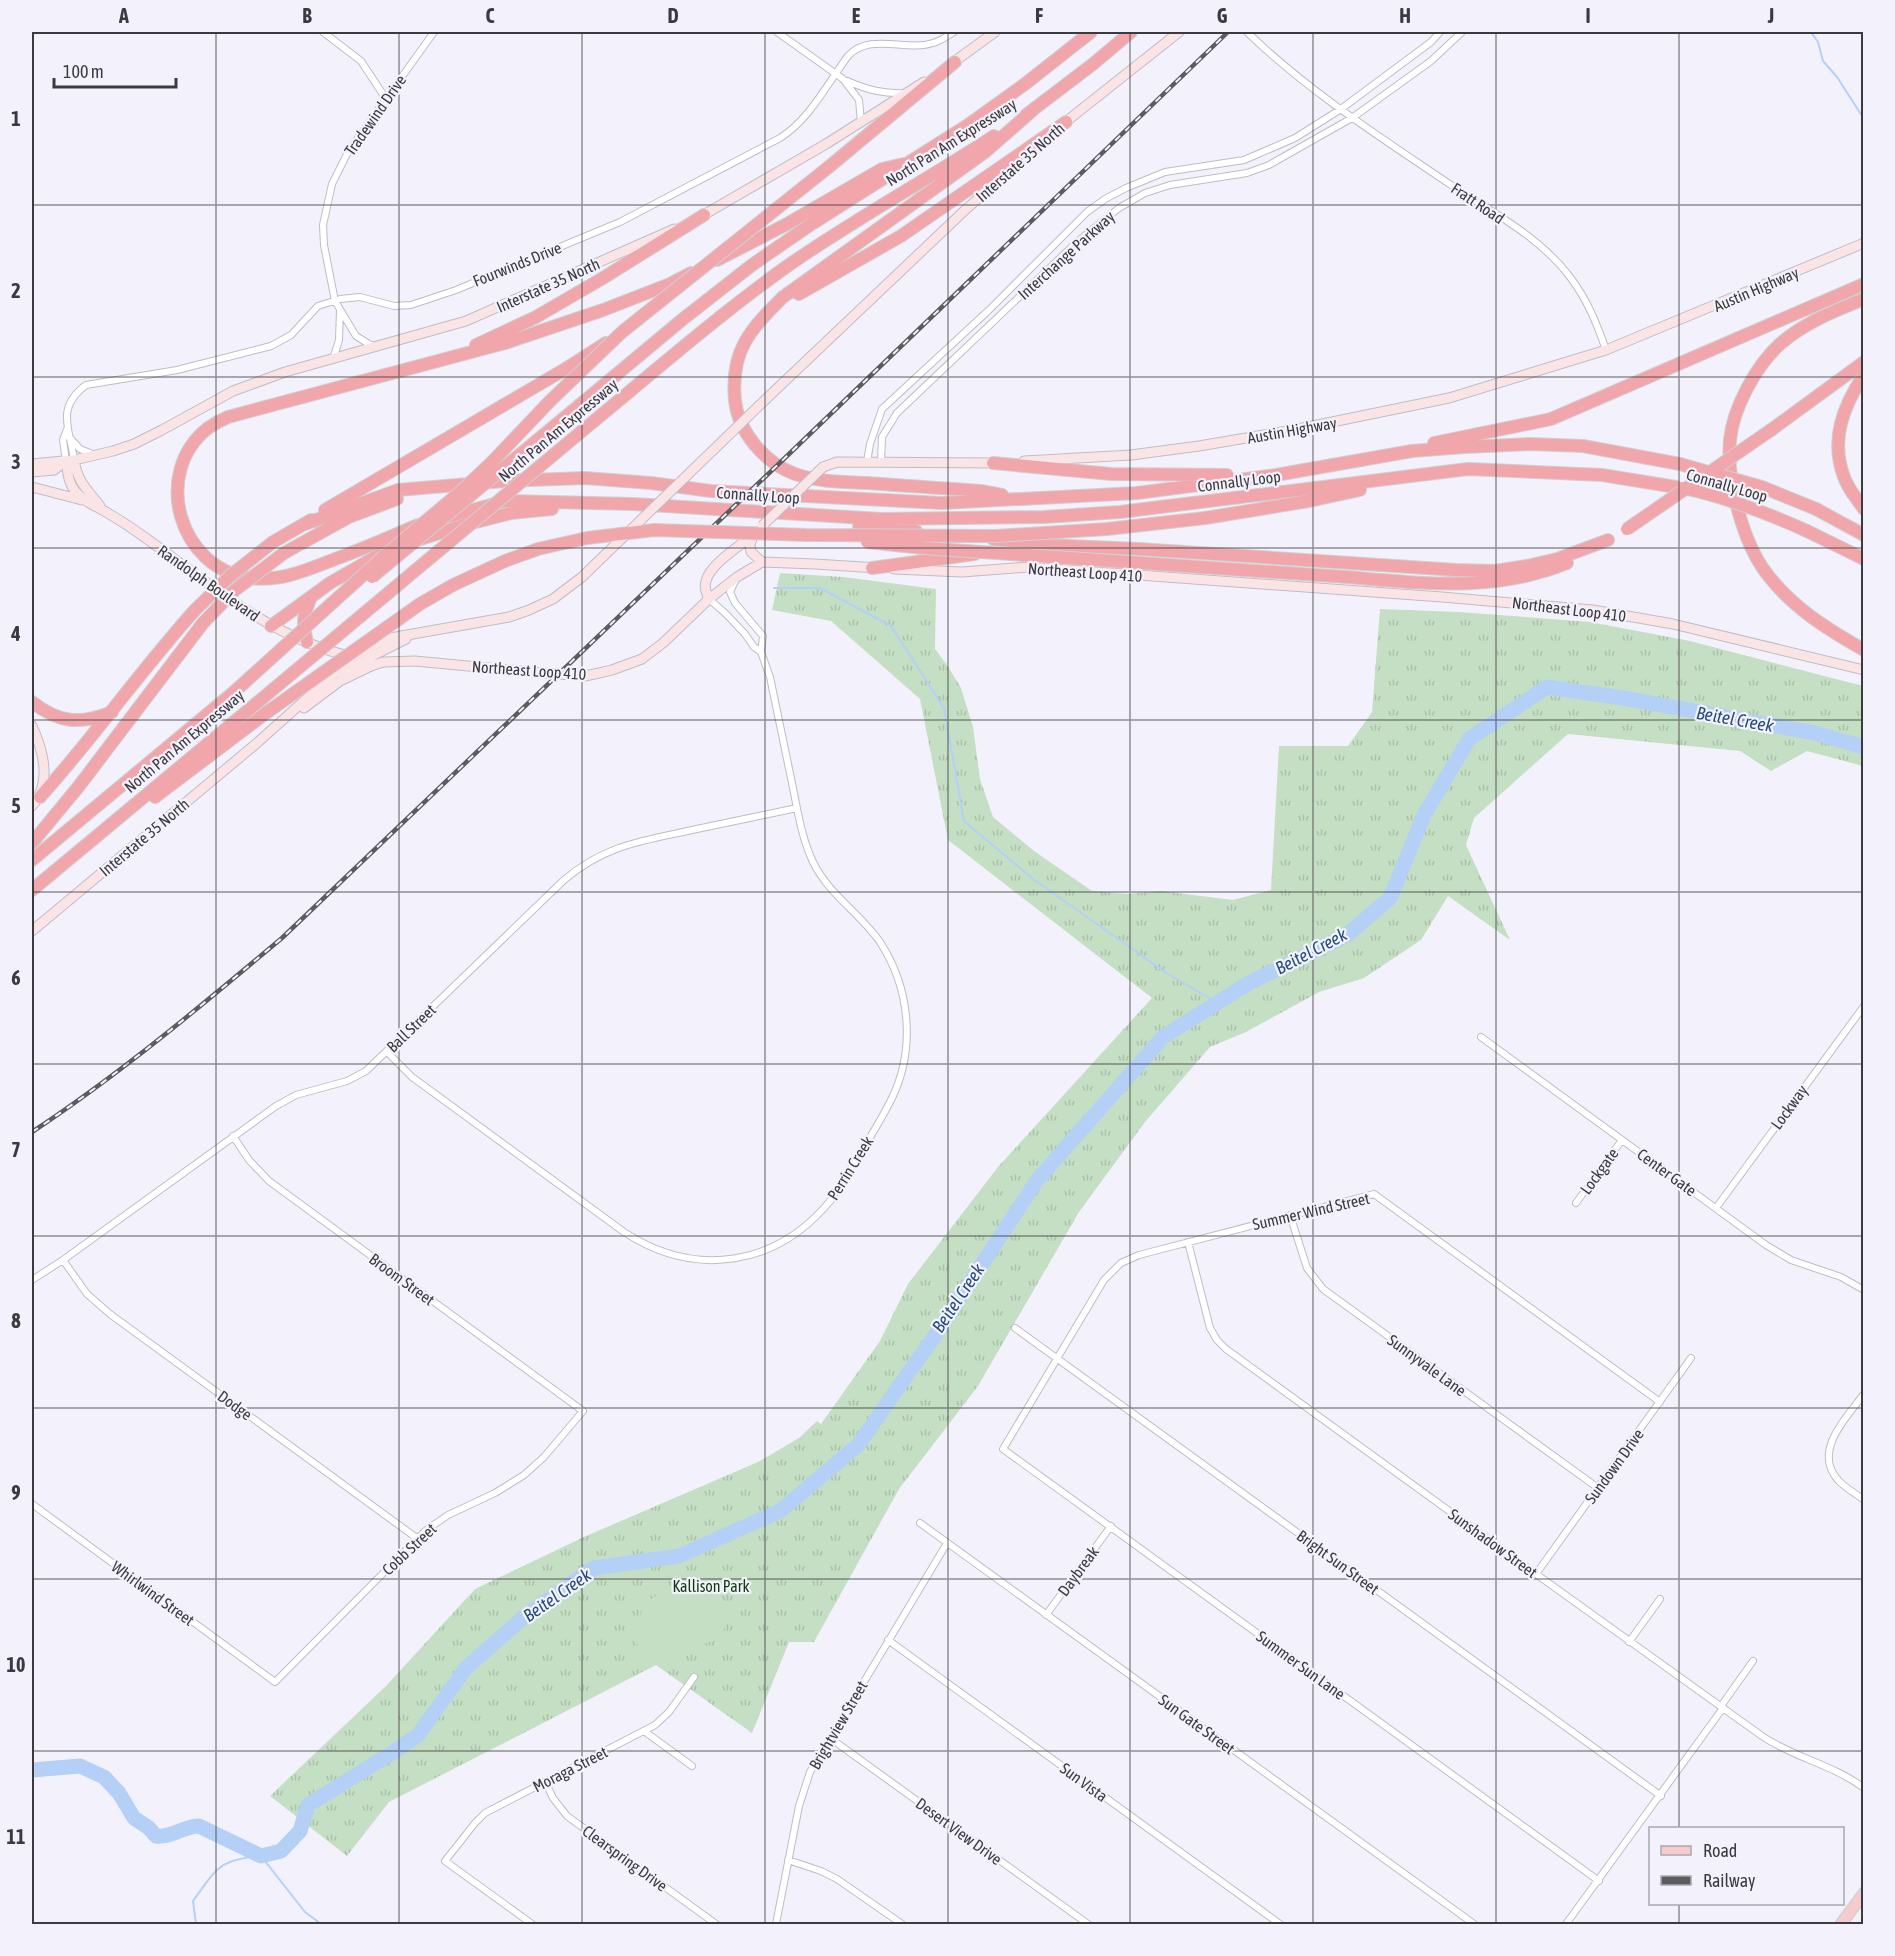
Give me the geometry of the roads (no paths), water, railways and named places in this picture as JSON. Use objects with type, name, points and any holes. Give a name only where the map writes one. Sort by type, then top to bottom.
[{"type":"highway","name":"North Pan Am Expressway","points":[[32,860],[648,348],[758,260],[968,125],[1091,32]]},
{"type":"highway","name":"North Pan Am Expressway","points":[[32,890],[738,302],[873,210],[1033,110],[1131,32]]},
{"type":"highway","points":[[234,692],[383,557],[459,493],[492,462],[549,401],[622,332],[830,166],[955,62]]},
{"type":"highway","points":[[1021,500],[981,491],[825,481],[796,474],[765,455],[748,437],[737,413],[734,381],[736,366],[746,338],[756,324],[783,297],[985,152],[1033,110]]},
{"type":"highway","points":[[756,324],[805,291],[901,236],[1066,122]]},
{"type":"highway","points":[[603,504],[505,501],[425,523],[283,578],[250,578],[233,575],[212,563],[196,547],[184,528],[180,514],[178,484],[183,462],[191,448],[208,428],[228,417],[505,343],[603,310],[670,284],[764,237],[882,169],[908,163]]},
{"type":"highway","points":[[445,359],[536,316],[603,278],[704,215]]},
{"type":"highway","points":[[1389,455],[1462,436],[1509,429],[1551,419],[1863,284]]},
{"type":"highway","points":[[1863,299],[1820,317],[1781,343],[1768,356],[1741,401],[1730,439],[1731,473],[1742,526],[1766,573],[1782,592],[1811,617],[1863,650]]},
{"type":"highway","points":[[36,802],[113,711],[169,639],[230,576],[273,542],[350,494],[567,368],[622,332]]},
{"type":"highway","points":[[806,535],[923,548],[1427,584],[1502,582],[1565,564],[1627,529],[1772,430],[1863,362]]},
{"type":"highway","points":[[1863,375],[1844,409],[1839,447],[1844,478],[1863,509]]},
{"type":"highway","name":"Connally Loop","points":[[1021,500],[1137,493],[1276,475],[1389,455],[1454,447],[1530,444],[1583,446],[1680,464],[1762,487],[1816,509],[1863,534]]},
{"type":"highway","points":[[993,463],[1111,474],[1276,475]]},
{"type":"highway","name":"Connally Loop","points":[[603,504],[685,506],[880,519],[1044,517],[1120,512],[1468,469],[1535,471],[1602,475],[1712,494],[1773,516],[1863,559]]},
{"type":"highway","points":[[60,867],[266,713],[430,598],[479,572],[538,549],[587,538],[654,530],[806,535],[994,536],[1107,529],[1205,518],[1309,501],[1422,476]]},
{"type":"highway","points":[[304,524],[398,490],[504,481],[585,478],[711,491],[907,502],[1021,500]]},
{"type":"highway","points":[[32,843],[79,786],[203,623],[235,590],[284,553],[349,517],[412,493],[448,486]]},
{"type":"highway","points":[[271,626],[348,571],[391,548],[511,513],[603,504]]},
{"type":"highway","points":[[685,506],[1045,545],[1139,549],[1445,570],[1495,571],[1557,559],[1608,540]]},
{"type":"highway","points":[[872,568],[1045,545]]},
{"type":"highway","points":[[307,642],[303,615],[311,597]]},
{"type":"highway","points":[[32,702],[58,717],[71,720],[96,718],[113,711]]},
{"type":"main road","name":"Interstate 35 North","points":[[71,457],[95,455],[134,444],[233,391],[285,372],[466,321],[704,215],[861,122],[955,62],[995,32]]},
{"type":"main road","name":"Interstate 35 North","points":[[32,931],[257,743],[353,657],[390,638],[509,617],[553,599],[582,577],[964,211],[1066,122],[1179,32]]},
{"type":"main road","name":"Austin Highway","points":[[709,599],[705,591],[705,581],[711,569],[754,534],[823,467],[837,462],[993,463],[1131,455],[1293,430],[1449,398],[1606,350],[1863,243]]},
{"type":"main road","points":[[32,464],[71,457]]},
{"type":"main road","points":[[32,472],[54,470],[71,457]]},
{"type":"main road","points":[[71,457],[70,482],[84,501]]},
{"type":"main road","name":"Randolph Boulevard","points":[[71,457],[85,490],[104,511]]},
{"type":"main road","name":"Randolph Boulevard","points":[[32,487],[84,501],[104,511],[140,534],[238,606],[271,626],[325,650],[353,657]]},
{"type":"main road","points":[[754,534],[750,544],[751,552],[762,562]]},
{"type":"main road","name":"Northeast Loop 410","points":[[340,681],[383,662],[456,664],[585,676],[598,674],[642,659],[663,643],[709,599],[737,577],[762,562],[962,572],[1029,567],[1454,597],[1593,610],[1673,624],[1863,670]]},
{"type":"main road","name":"Interstate 35 North","points":[[257,743],[340,681],[351,669],[416,634]]},
{"type":"main road","points":[[32,726],[45,771],[36,802]]},
{"type":"main road","points":[[1846,1923],[1863,1893]]},
{"type":"street","points":[[323,32],[361,61],[386,99]]},
{"type":"street","name":"Tradewind Drive","points":[[378,347],[356,336],[335,301],[324,245],[323,225],[332,184],[344,159],[355,140],[434,32]]},
{"type":"street","points":[[777,32],[843,79],[871,90],[907,93]]},
{"type":"street","name":"Fourwinds Drive","points":[[71,457],[71,439],[67,429],[66,411],[76,392],[86,385],[177,370],[272,346],[291,335],[318,306],[350,297],[360,297],[394,306],[411,305],[456,290],[620,222],[793,130],[855,48],[868,44],[932,44],[954,32]]},
{"type":"street","name":"Fratt Road","points":[[1246,32],[1277,61],[1352,118],[1542,247],[1563,269],[1581,294],[1596,322],[1606,350]]},
{"type":"street","name":"Interchange Parkway","points":[[867,462],[870,444],[882,410],[989,310],[1087,212],[1126,188],[1165,172],[1244,160],[1295,138],[1341,109],[1431,42],[1440,32]]},
{"type":"street","name":"Interchange Parkway","points":[[880,462],[882,437],[897,413],[1104,219],[1134,198],[1170,185],[1247,173],[1269,165],[1352,118],[1431,61],[1462,32]]},
{"type":"street","points":[[843,79],[859,100],[861,122]]},
{"type":"street","points":[[333,359],[339,340],[340,310]]},
{"type":"street","name":"Fourwinds Drive","points":[[67,429],[63,440],[71,457]]},
{"type":"street","points":[[71,439],[80,449],[95,455]]},
{"type":"street","name":"Perrin Creek","points":[[387,1052],[412,1077],[624,1232],[651,1247],[680,1257],[696,1260],[726,1260],[757,1253],[785,1241],[810,1223],[831,1200],[895,1090],[903,1066],[907,1034],[904,1001],[895,970],[874,935],[840,900],[821,876],[807,848],[770,677],[761,652],[763,636],[735,603],[730,592],[737,577]]},
{"type":"street","name":"Perrin Creek","points":[[709,599],[761,652]]},
{"type":"street","name":"Ball Street","points":[[32,1280],[276,1106],[296,1095],[335,1085],[366,1071],[564,880],[588,861],[631,843],[797,808]]},
{"type":"street","name":"Lockway","points":[[1716,1208],[1863,1006]]},
{"type":"street","name":"Center Gate","points":[[1480,1037],[1766,1245],[1791,1260],[1840,1277],[1863,1290]]},
{"type":"street","name":"Broom Street","points":[[233,1136],[249,1160],[269,1181],[583,1411]]},
{"type":"street","name":"Lockgate","points":[[1576,1203],[1622,1140]]},
{"type":"street","name":"Summer Wind Street","points":[[1004,1449],[1104,1280],[1115,1268],[1139,1254],[1374,1194],[1660,1402]]},
{"type":"street","name":"Sunnyvale Lane","points":[[1290,1215],[1307,1268],[1323,1289],[1598,1488]]},
{"type":"street","name":"Sunshadow Street","points":[[1188,1242],[1208,1322],[1217,1340],[1226,1349],[1776,1746],[1845,1774],[1863,1788]]},
{"type":"street","name":"Dodge","points":[[63,1260],[87,1294],[110,1314],[418,1539]]},
{"type":"street","name":"Bright Sun Street","points":[[1015,1328],[1661,1796]]},
{"type":"street","name":"Sundown Drive","points":[[1536,1574],[1691,1358]]},
{"type":"street","points":[[1863,1394],[1837,1430],[1828,1450],[1831,1470],[1838,1480],[1863,1500]]},
{"type":"street","name":"Cobb Street","points":[[275,1682],[418,1539],[448,1515],[495,1493],[524,1475],[544,1457],[583,1411]]},
{"type":"street","name":"Summer Sun Lane","points":[[1004,1449],[1599,1881]]},
{"type":"street","name":"Whirlwind Street","points":[[32,1504],[275,1682]]},
{"type":"street","name":"Sun Gate Street","points":[[920,1523],[1474,1924]]},
{"type":"street","name":"Daybreak","points":[[1046,1615],[1111,1526]]},
{"type":"street","name":"Brightview Street","points":[[776,1924],[803,1789],[810,1772],[946,1543]]},
{"type":"street","points":[[1629,1641],[1660,1599]]},
{"type":"street","name":"Sun Vista","points":[[888,1640],[1280,1924]]},
{"type":"street","points":[[1566,1924],[1661,1796],[1753,1661]]},
{"type":"street","name":"Moraga Street","points":[[532,1924],[445,1862],[485,1813],[662,1720],[694,1677]]},
{"type":"street","points":[[644,1731],[692,1766]]},
{"type":"street","name":"Desert View Drive","points":[[830,1738],[1088,1924]]},
{"type":"street","name":"Clearspring Drive","points":[[545,1781],[553,1798],[567,1816],[716,1924]]},
{"type":"street","points":[[789,1860],[837,1878],[902,1924]]},
{"type":"street","points":[[1460,1924],[1465,1918]]},
{"type":"waterway","points":[[1811,32],[1818,42],[1823,61],[1837,77],[1864,119]]},
{"type":"waterway","points":[[774,588],[820,588],[891,626],[944,708],[964,821],[1033,879],[1165,972],[1217,1003]]},
{"type":"waterway","name":"Beitel Creek","points":[[32,1770],[80,1766],[104,1777],[119,1793],[134,1818],[156,1836],[199,1826],[261,1856],[281,1851],[300,1831],[308,1805],[418,1735],[466,1668],[525,1616],[594,1568],[679,1556],[780,1511],[858,1445],[940,1328],[1038,1179],[1163,1037],[1249,983],[1347,935],[1390,898],[1424,815],[1469,739],[1547,687],[1623,698],[1815,733],[1864,747]]},
{"type":"waterway","points":[[196,1924],[193,1901],[214,1873],[227,1863],[247,1857],[261,1856],[305,1912],[321,1924]]},
{"type":"railway","points":[[32,1132],[128,1063],[282,938],[1228,32]]},
{"type":"park label","name":"Kallison Park","points":[[711,1586]]}]
